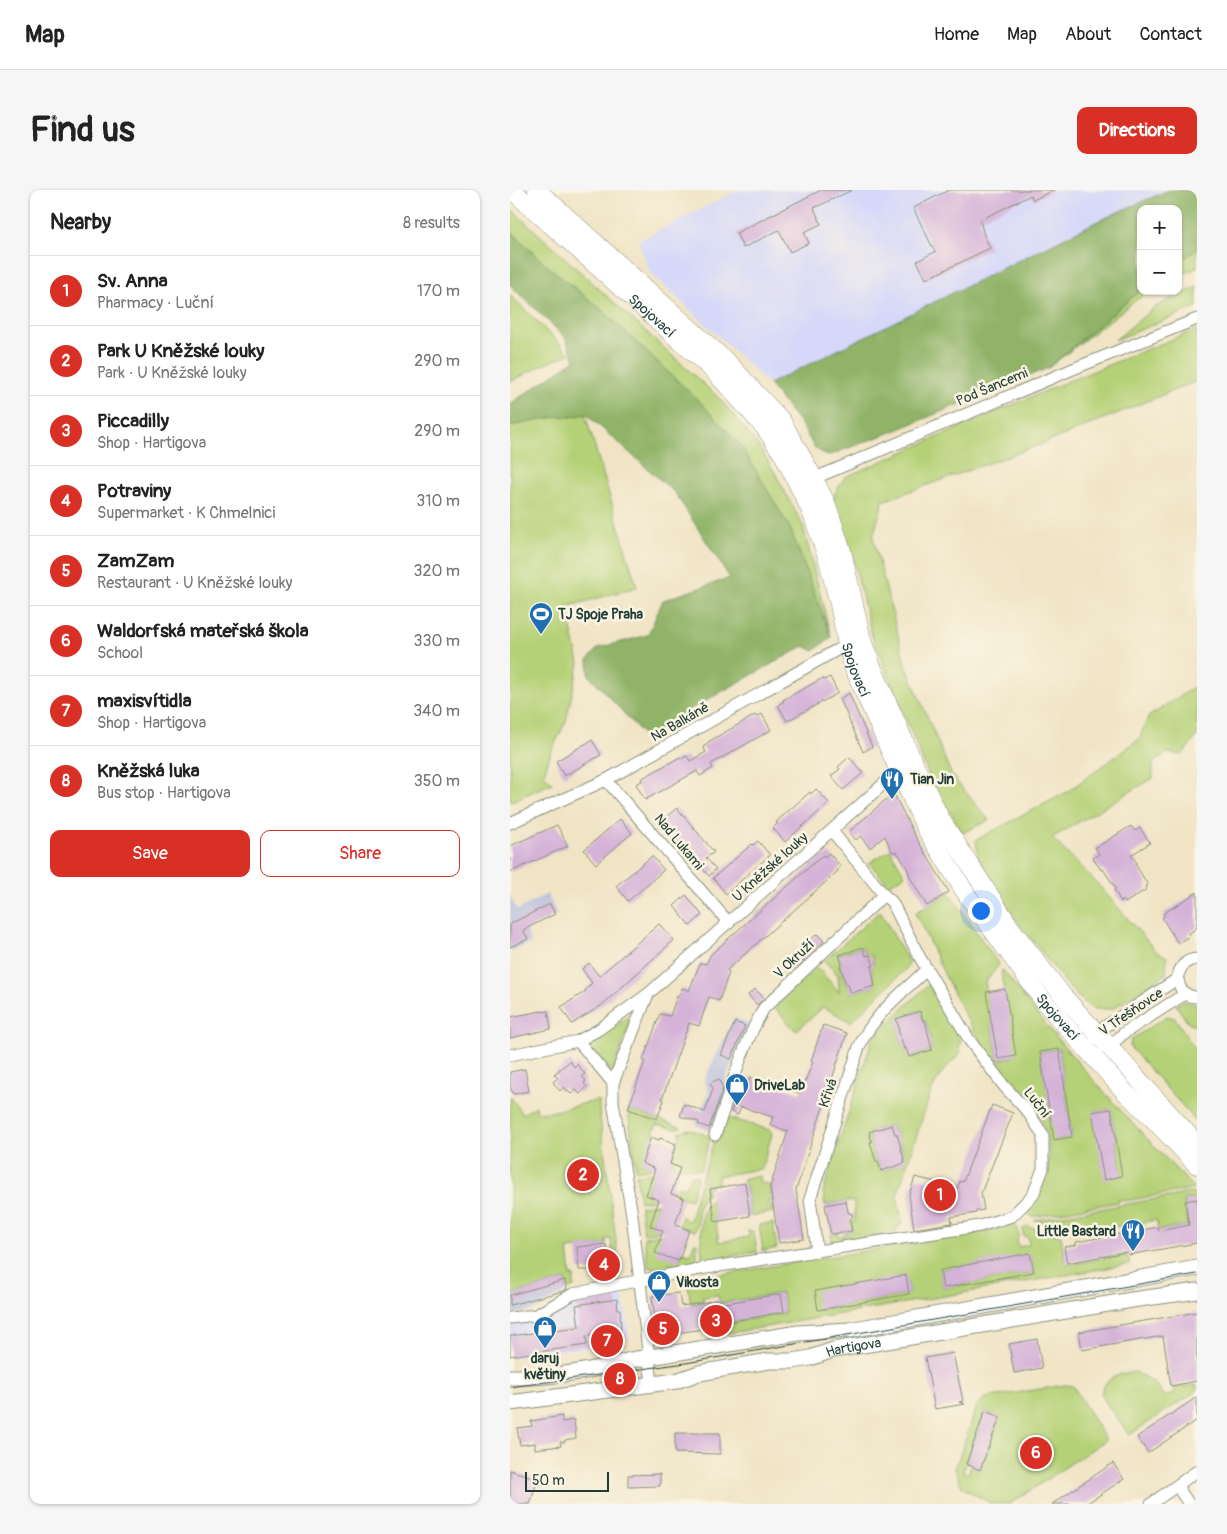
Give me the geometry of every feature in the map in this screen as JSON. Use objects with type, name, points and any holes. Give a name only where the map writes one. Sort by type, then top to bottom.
[{"type":"main road","name":"Spojovací","points":[[512,190],[716,373],[765,428],[784,456],[807,482]]},
{"type":"main road","name":"Spojovací","points":[[537,190],[728,363],[781,420],[807,482],[811,511],[827,557],[839,604],[855,642],[868,702],[908,771],[942,820],[1010,927],[1062,996],[1097,1032],[1197,1144]]},
{"type":"main road","name":"Spojovací","points":[[908,771],[926,829],[966,895],[1046,1004],[1125,1092],[1197,1165]]},
{"type":"main road","name":"Hartigova","points":[[510,1377],[532,1378],[798,1333],[849,1330],[1197,1268]]},
{"type":"main road","name":"Hartigova","points":[[510,1403],[676,1381],[699,1373],[769,1361],[794,1361],[810,1358],[833,1350],[1123,1302],[1197,1292]]},
{"type":"street","name":"Pod Šancemi","points":[[807,482],[1064,372],[1197,319]]},
{"type":"street","name":"Na Balkáně","points":[[510,823],[606,780],[855,642]]},
{"type":"street","name":"U Kněžské louky","points":[[510,1055],[578,1041],[598,1030],[648,994],[889,779],[908,771]]},
{"type":"street","name":"Nad Lukami","points":[[606,780],[728,923]]},
{"type":"street","points":[[832,831],[884,895]]},
{"type":"street","name":"Luční","points":[[510,1318],[536,1315],[573,1294],[638,1281],[700,1269],[980,1226],[1012,1216],[1033,1194],[1043,1169],[1043,1135],[1028,1112],[1004,1086],[970,1041],[892,902],[884,895]]},
{"type":"street","name":"V Okruží","points":[[715,1135],[744,1050],[753,1027],[764,1008],[884,895]]},
{"type":"street","name":"V Třešňovce","points":[[1197,959],[1186,962],[1179,969],[1177,979],[1179,987],[1185,994],[1197,997]]},
{"type":"street","name":"Křivá","points":[[818,1251],[810,1199],[859,1047],[866,1031],[886,1008],[928,969]]},
{"type":"street","name":"V Třešňovce","points":[[1090,1053],[1097,1032],[1177,979]]},
{"type":"street","name":"U Kněžské louky","points":[[648,994],[612,1082],[613,1102],[632,1215],[638,1281],[652,1384]]},
{"type":"street","name":"V Třešňovce","points":[[1090,1053],[1109,1047],[1124,1032],[1185,994]]},
{"type":"street","points":[[578,1041],[612,1082]]},
{"type":"street","points":[[1151,1504],[1178,1486],[1197,1470]]},
{"type":"street","points":[[1178,1486],[1189,1504]]},
{"type":"shaded area","points":[[738,190],[1169,190],[1100,220],[769,384],[650,272],[638,241]]},
{"type":"shaded area","points":[[547,894],[557,914],[526,930],[531,943],[510,951],[510,896],[517,910]]},
{"type":"shaded area","points":[[734,1018],[749,1024],[725,1079],[727,1090],[713,1132],[696,1125],[709,1091],[704,1081]]},
{"type":"shaded area","points":[[566,1280],[568,1290],[542,1306],[532,1311],[510,1314],[510,1293]]},
{"type":"shaded area","points":[[622,1289],[629,1336],[624,1342],[510,1358],[510,1324],[534,1321],[570,1298]]},
{"type":"green space","points":[[1169,190],[1197,190],[1197,249],[1182,260],[1182,205],[1137,205],[1137,293],[1048,368],[894,431],[827,456],[814,447],[801,424],[769,384],[1100,220]]},
{"type":"green space","points":[[510,208],[719,398],[755,441],[774,471],[803,526],[831,637],[790,528],[699,401],[602,310],[545,264],[510,230]]},
{"type":"green space","points":[[510,231],[545,264],[602,310],[699,401],[740,444],[790,528],[831,637],[814,651],[804,646],[660,726],[660,736],[646,743],[642,733],[589,675],[588,660],[598,648],[648,635],[663,600],[730,578],[675,493],[586,414],[571,417],[560,416],[510,426],[510,404],[575,360],[565,337],[510,285]]},
{"type":"green space","points":[[1197,249],[1197,268],[1182,274],[1182,260]]},
{"type":"green space","points":[[1197,287],[1197,307],[1115,340],[1155,307]]},
{"type":"green space","points":[[1137,293],[1137,295],[1144,295],[1136,300],[1048,368]]},
{"type":"green space","points":[[510,295],[570,354],[540,366],[510,382]]},
{"type":"green space","points":[[1197,329],[1197,381],[1042,444],[883,501],[873,537],[905,663],[952,776],[989,820],[963,833],[933,785],[872,636],[853,559],[833,508],[835,493],[845,477],[1059,385]]},
{"type":"green space","name":"TJ Spoje Praha","points":[[585,414],[637,587],[566,607],[579,663],[566,721],[551,752],[544,774],[552,783],[510,802],[510,426],[560,416],[571,417]]},
{"type":"green space","points":[[1197,685],[1197,736],[1182,755],[1166,753],[1153,763],[1153,778],[1052,838],[1094,880],[1157,952],[1167,957],[1166,974],[1112,1009],[1092,1009],[1073,992],[1016,920],[978,857],[976,840],[1067,792],[1139,739],[1148,717]]},
{"type":"green space","points":[[890,850],[905,875],[889,885],[869,863]]},
{"type":"green space","points":[[949,892],[999,965],[985,982],[998,1060],[1015,1056],[1001,971],[1003,970],[1047,1027],[1193,1187],[1192,1189],[1125,1201],[1119,1199],[1119,1202],[1033,1217],[1028,1214],[1028,1209],[1045,1180],[1049,1163],[1044,1129],[1038,1114],[1029,1100],[986,1049],[968,1021],[915,913]],"holes":[[[1059,1049],[1072,1136],[1055,1140],[1040,1052]],[[1111,1109],[1122,1176],[1105,1179],[1093,1112]]]},
{"type":"green space","points":[[880,911],[909,963],[907,968],[851,1022],[823,1007],[796,1031],[774,1007],[817,967],[839,992],[838,975],[824,961]],"holes":[[[863,947],[866,957],[872,955],[874,965],[871,966],[875,986],[851,993],[840,965],[842,964],[839,954]]]},
{"type":"green space","points":[[929,984],[935,991],[961,1042],[959,1045],[961,1052],[941,1074],[931,1092],[897,1195],[902,1223],[895,1232],[832,1243],[831,1234],[837,1233],[839,1237],[845,1235],[845,1232],[852,1231],[850,1222],[855,1221],[854,1202],[846,1201],[825,1205],[823,1192],[873,1037]],"holes":[[[920,1011],[931,1039],[929,1040],[932,1050],[909,1057],[906,1048],[904,1048],[897,1019]],[[892,1125],[895,1134],[897,1134],[904,1163],[881,1171],[870,1143],[872,1142],[869,1132]]]},
{"type":"green space","points":[[1184,1001],[1197,1004],[1197,1027],[1188,1023],[1176,1005]]},
{"type":"green space","points":[[631,1014],[633,1015],[614,1068],[609,1071],[590,1047],[595,1040],[607,1034]]},
{"type":"green space","points":[[1167,1016],[1175,1018],[1197,1053],[1197,1122],[1130,1047],[1131,1040]]},
{"type":"green space","points":[[510,1096],[523,1114],[536,1106],[538,1113],[550,1112],[599,1100],[618,1256],[614,1261],[612,1239],[606,1239],[606,1244],[568,1249],[571,1276],[574,1276],[574,1287],[568,1290],[565,1280],[510,1295]]},
{"type":"green space","points":[[628,1109],[681,1127],[674,1129],[656,1125],[643,1163],[651,1167],[650,1169],[636,1171]]},
{"type":"green space","points":[[726,1117],[770,1130],[772,1134],[760,1169],[718,1176],[719,1183],[711,1184],[711,1187],[709,1187],[701,1180],[716,1135],[721,1136]]},
{"type":"green space","points":[[689,1129],[711,1137],[700,1170],[670,1164],[680,1134],[679,1132]]},
{"type":"green space","points":[[654,1173],[646,1194],[654,1197],[653,1200],[640,1202],[636,1175]]},
{"type":"green space","points":[[691,1175],[698,1176],[691,1199],[689,1200],[675,1194],[678,1186],[684,1188]]},
{"type":"green space","points":[[759,1176],[759,1182],[770,1185],[771,1200],[768,1201],[769,1206],[772,1205],[773,1212],[750,1216],[746,1184],[743,1181],[745,1178]]},
{"type":"green space","points":[[700,1183],[707,1188],[708,1195],[700,1203],[695,1231],[679,1226],[682,1216],[688,1221],[690,1220]]},
{"type":"green space","points":[[1197,1192],[1197,1198],[1184,1200],[1188,1225],[1159,1230],[1156,1220],[1073,1234],[1071,1230],[1035,1220]]},
{"type":"green space","points":[[712,1199],[719,1242],[749,1237],[748,1230],[754,1232],[757,1252],[702,1261],[702,1218],[707,1203]]},
{"type":"green space","points":[[658,1204],[650,1225],[659,1229],[658,1231],[644,1234],[640,1206]]},
{"type":"green space","points":[[773,1223],[777,1248],[763,1251],[759,1225]]},
{"type":"green space","points":[[1014,1224],[1018,1229],[1018,1247],[1029,1245],[1028,1237],[1023,1236],[1023,1229],[1026,1226],[1061,1236],[1066,1265],[1127,1254],[1130,1264],[725,1334],[723,1324],[785,1313],[782,1293],[720,1303],[718,1295],[703,1297],[703,1302],[691,1304],[687,1280],[988,1231]],"holes":[[[1030,1254],[1034,1272],[943,1288],[940,1270]],[[906,1276],[909,1294],[819,1310]]]},
{"type":"green space","points":[[660,1234],[679,1261],[682,1252],[691,1254],[694,1243],[697,1243],[697,1261],[650,1268],[648,1266],[644,1237]]},
{"type":"green space","points":[[1135,1372],[1155,1384],[1163,1396],[1174,1395],[1174,1388],[1197,1385],[1197,1391],[1129,1435],[1101,1393],[1103,1387],[1110,1379]]},
{"type":"green space","points":[[1065,1385],[1073,1386],[1106,1440],[1010,1504],[992,1504],[962,1487],[955,1469],[977,1406],[985,1398]],"holes":[[[985,1411],[1000,1417],[980,1469],[971,1466],[968,1474],[963,1472]]]},
{"type":"building","points":[[821,190],[852,190],[814,208],[821,224],[804,232],[809,243],[790,252],[779,230],[743,248],[736,233]]},
{"type":"building","points":[[949,190],[1054,190],[1033,200],[1031,195],[980,220],[990,248],[926,279],[917,261],[935,252],[913,208]]},
{"type":"building","points":[[830,677],[838,693],[787,721],[778,705],[783,700],[823,678],[824,680]]},
{"type":"building","points":[[849,693],[872,747],[863,752],[840,699]]},
{"type":"building","points":[[762,714],[771,730],[711,764],[713,768],[700,776],[697,771],[645,800],[636,784],[642,781],[641,779],[680,757],[681,759],[687,756],[690,761],[706,752],[703,747],[708,742],[755,715],[756,717]]},
{"type":"building","points":[[592,740],[601,755],[564,776],[556,761]]},
{"type":"building","points":[[849,757],[863,773],[843,790],[831,776],[840,769],[838,767]]},
{"type":"building","points":[[816,789],[829,803],[785,842],[773,828],[778,823],[776,822],[810,792],[811,794]]},
{"type":"building","points":[[891,795],[895,796],[915,836],[949,892],[927,906],[911,879],[907,868],[897,852],[892,852],[885,836],[870,848],[860,836],[856,840],[849,832]]},
{"type":"building","points":[[677,808],[714,852],[706,858],[716,869],[709,876],[661,821]]},
{"type":"building","points":[[620,819],[632,833],[596,864],[584,850]]},
{"type":"building","points":[[557,825],[568,846],[510,872],[510,846]]},
{"type":"building","points":[[1131,826],[1135,831],[1140,828],[1150,843],[1131,855],[1148,885],[1146,886],[1147,889],[1125,903],[1123,900],[1121,902],[1114,890],[1116,889],[1093,858],[1099,854],[1095,848]]},
{"type":"building","points":[[758,841],[770,855],[726,894],[713,878]]},
{"type":"building","points":[[829,853],[841,867],[838,871],[727,970],[729,973],[719,1001],[709,997],[699,1026],[689,1023],[662,1099],[664,1100],[657,1119],[628,1109],[660,1014],[670,1016],[682,988],[689,991],[700,963],[706,964],[711,954],[823,855],[825,857]]},
{"type":"building","points":[[652,856],[664,870],[628,901],[616,886]]},
{"type":"building","points":[[1197,892],[1197,928],[1188,934],[1190,936],[1178,943],[1162,918],[1165,916],[1163,914]]},
{"type":"building","points":[[686,895],[702,915],[690,926],[674,906]]},
{"type":"building","points":[[550,904],[555,914],[523,930],[528,939],[510,947],[510,924]]},
{"type":"building","points":[[659,924],[674,940],[602,1005],[572,1024],[561,1007],[586,991],[592,983],[582,969],[589,963],[599,976]]},
{"type":"building","points":[[817,934],[824,941],[794,969],[787,962]]},
{"type":"building","points":[[863,947],[866,956],[870,955],[874,966],[871,966],[875,986],[851,993],[840,965],[842,964],[839,955]]},
{"type":"building","points":[[755,989],[764,998],[757,1005],[748,995]]},
{"type":"building","points":[[1005,989],[1016,1056],[998,1059],[986,992]]},
{"type":"building","points":[[548,1011],[551,1029],[510,1038],[510,1017]]},
{"type":"building","points":[[920,1011],[923,1021],[925,1020],[932,1050],[909,1057],[906,1048],[904,1049],[896,1019]]},
{"type":"building","points":[[735,1022],[745,1026],[731,1059],[721,1055]]},
{"type":"building","points":[[823,1025],[847,1033],[796,1190],[804,1239],[779,1243],[770,1187],[788,1131],[770,1125],[773,1117],[741,1107],[738,1115],[731,1112],[738,1090],[745,1092],[750,1077],[800,1093],[813,1062],[811,1061]]},
{"type":"building","points":[[1059,1049],[1072,1137],[1054,1140],[1040,1052]]},
{"type":"building","points":[[570,1061],[574,1067],[577,1064],[585,1074],[582,1076],[586,1081],[584,1083],[587,1087],[580,1094],[576,1090],[571,1094],[564,1087],[560,1091],[553,1082],[558,1078],[554,1074]]},
{"type":"building","points":[[525,1069],[529,1091],[514,1094],[510,1088],[510,1072]]},
{"type":"building","points":[[719,1079],[723,1088],[709,1128],[698,1124],[699,1122],[680,1116],[684,1104],[705,1112],[713,1089],[710,1083]]},
{"type":"building","points":[[992,1105],[1013,1113],[981,1193],[984,1210],[951,1217],[952,1223],[914,1229],[909,1195],[915,1177],[936,1182],[937,1186],[957,1189],[960,1181],[963,1182]]},
{"type":"building","points":[[1111,1109],[1122,1176],[1104,1180],[1092,1112]]},
{"type":"building","points":[[892,1125],[895,1134],[897,1134],[905,1163],[881,1171],[878,1161],[876,1162],[869,1132]]},
{"type":"building","points":[[651,1137],[676,1144],[670,1164],[680,1168],[671,1194],[684,1198],[675,1225],[689,1230],[679,1261],[655,1253],[663,1231],[650,1226],[659,1200],[646,1195],[655,1169],[642,1163]]},
{"type":"building","points":[[745,1183],[750,1216],[715,1222],[710,1189]]},
{"type":"building","points":[[1197,1199],[1197,1243],[1128,1255],[1127,1252],[1067,1263],[1064,1247],[1076,1245],[1076,1242],[1158,1227],[1159,1231],[1189,1225],[1185,1201]]},
{"type":"building","points":[[846,1201],[848,1212],[853,1215],[850,1220],[852,1231],[831,1234],[825,1205]]},
{"type":"building","points":[[606,1244],[610,1271],[579,1270],[577,1247]]},
{"type":"building","points":[[1030,1253],[1034,1272],[943,1288],[940,1270]]},
{"type":"building","points":[[906,1275],[909,1294],[818,1310],[815,1291]]},
{"type":"building","points":[[565,1280],[567,1289],[563,1291],[510,1305],[510,1295]]},
{"type":"building","points":[[679,1293],[681,1306],[720,1300],[720,1304],[781,1294],[784,1312],[723,1323],[723,1326],[657,1336],[652,1296]]},
{"type":"building","points":[[617,1299],[618,1309],[620,1309],[621,1330],[586,1336],[587,1345],[510,1356],[510,1336],[579,1327],[576,1305]]},
{"type":"building","points":[[1197,1312],[1197,1381],[1171,1386],[1163,1336],[1082,1350],[1079,1332]]},
{"type":"building","points":[[1037,1339],[1042,1368],[1014,1373],[1009,1344]]},
{"type":"building","points":[[953,1353],[963,1401],[959,1402],[965,1404],[935,1409],[925,1358]]},
{"type":"building","points":[[1197,1397],[1197,1420],[1148,1453],[1137,1437]]},
{"type":"building","points":[[985,1411],[1000,1417],[980,1470],[966,1464]]},
{"type":"building","points":[[562,1416],[562,1422],[574,1420],[576,1438],[560,1442],[561,1446],[535,1449],[535,1443],[520,1445],[517,1428],[532,1426],[531,1421]]},
{"type":"building","points":[[675,1433],[720,1433],[720,1454],[675,1453]]},
{"type":"building","points":[[1113,1463],[1124,1479],[1086,1504],[1052,1504]]},
{"type":"building","points":[[510,1470],[538,1479],[530,1504],[510,1504]]},
{"type":"building","points":[[660,1474],[660,1486],[628,1487],[628,1475]]},
{"type":"tram line","points":[[510,1387],[686,1363],[1197,1274]]},
{"type":"place","name":"TJ Spoje Praha","points":[[541,635]]},
{"type":"place","name":"Tian Jin","points":[[892,800]]},
{"type":"place","name":"DriveLab","points":[[737,1106]]},
{"type":"place","name":"Park U Kněžské louky","points":[[583,1175]]},
{"type":"place","name":"Sv. Anna","points":[[940,1195]]},
{"type":"place","name":"Little Bastard","points":[[1133,1252]]},
{"type":"place","name":"Potraviny","points":[[604,1265]]},
{"type":"place","name":"Vikosta","points":[[659,1303]]},
{"type":"place","name":"Piccadilly","points":[[716,1321]]},
{"type":"place","name":"ZamZam","points":[[663,1329]]},
{"type":"place","name":"maxisvítidla","points":[[607,1341]]},
{"type":"place","name":"daruj květiny","points":[[545,1349]]},
{"type":"place","name":"Kněžská luka","points":[[620,1379]]},
{"type":"place","name":"Waldorfská mateřská škola","points":[[1036,1453]]}]
